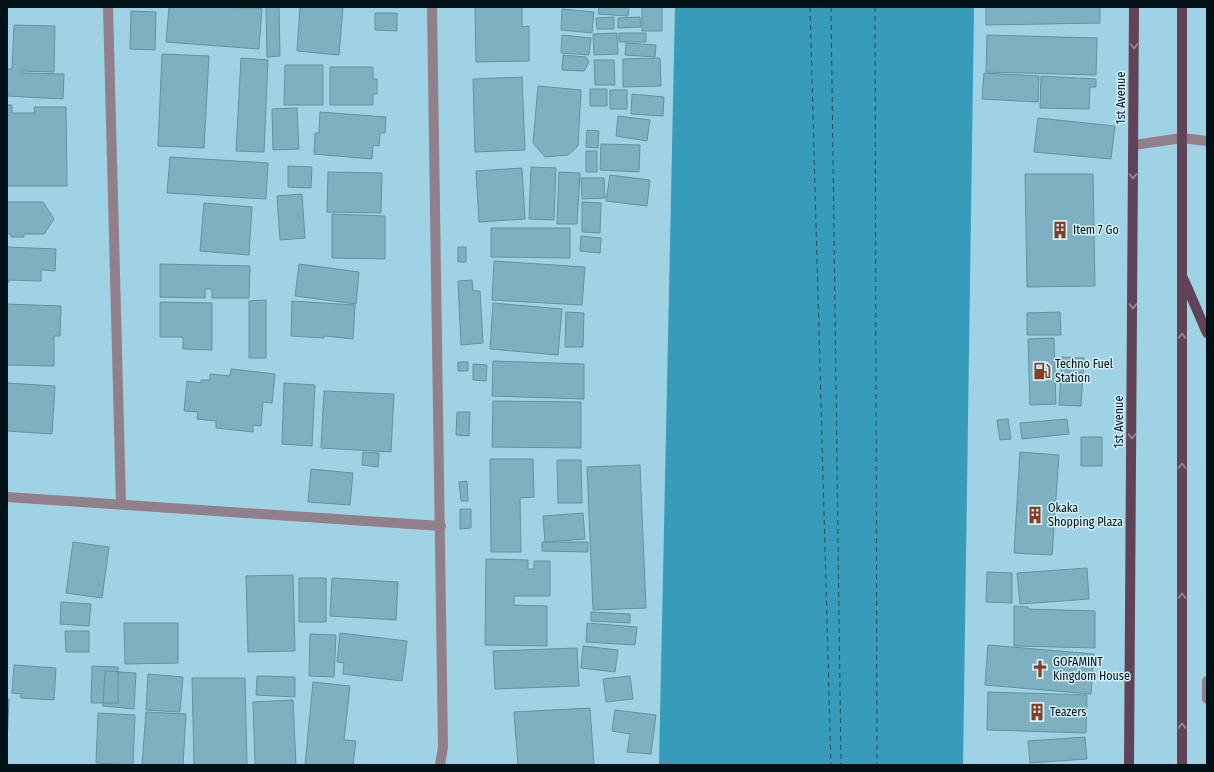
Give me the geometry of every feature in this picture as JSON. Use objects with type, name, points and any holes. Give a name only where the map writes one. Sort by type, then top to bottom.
[{"type":"main road","name":"1st Avenue","points":[[1129,765],[1134,7]]},
{"type":"main road","points":[[1182,7],[1182,765]]},
{"type":"main road","points":[[1182,276],[1207,333]]},
{"type":"street","points":[[108,7],[121,504]]},
{"type":"street","points":[[432,7],[441,526],[443,747],[440,765]]},
{"type":"street","points":[[1134,145],[1182,138],[1207,141]]},
{"type":"street","points":[[7,497],[441,526]]},
{"type":"street","points":[[1207,683],[1207,699]]},
{"type":"water","points":[[675,7],[974,7],[963,765],[659,765]]},
{"type":"building","points":[[169,7],[262,8],[259,49],[166,42]]},
{"type":"building","points":[[266,7],[279,7],[280,56],[267,57]]},
{"type":"building","points":[[300,7],[343,7],[339,55],[297,51]]},
{"type":"building","points":[[475,7],[522,7],[522,27],[529,26],[529,61],[476,62]]},
{"type":"building","points":[[599,7],[629,7],[628,16],[598,14]]},
{"type":"building","points":[[642,7],[662,7],[662,31],[642,31]]},
{"type":"building","points":[[986,7],[1100,7],[1100,23],[986,25]]},
{"type":"building","points":[[562,9],[594,12],[592,33],[561,30]]},
{"type":"building","points":[[131,11],[156,12],[155,50],[130,49]]},
{"type":"building","points":[[375,13],[397,13],[397,31],[375,30]]},
{"type":"building","points":[[614,17],[614,29],[597,29],[596,18]]},
{"type":"building","points":[[640,17],[641,27],[618,28],[618,18]]},
{"type":"building","points":[[14,25],[55,26],[54,72],[22,71],[22,73],[64,74],[63,99],[7,96],[7,69],[12,69]]},
{"type":"building","points":[[617,33],[618,54],[594,55],[593,34]]},
{"type":"building","points":[[619,33],[646,33],[646,42],[619,42]]},
{"type":"building","points":[[562,35],[591,38],[589,55],[561,53]]},
{"type":"building","points":[[987,35],[1097,38],[1096,75],[986,72]]},
{"type":"building","points":[[626,43],[656,45],[655,57],[625,55]]},
{"type":"building","points":[[162,54],[209,56],[204,148],[158,146]]},
{"type":"building","points":[[563,55],[586,57],[589,62],[584,71],[562,70]]},
{"type":"building","points":[[241,58],[268,60],[264,152],[236,151]]},
{"type":"building","points":[[660,58],[661,86],[623,87],[623,59]]},
{"type":"building","points":[[594,60],[614,60],[615,85],[595,85]]},
{"type":"building","points":[[285,65],[323,65],[323,105],[284,105]]},
{"type":"building","points":[[330,67],[373,67],[373,79],[377,79],[377,94],[373,94],[373,105],[330,105]]},
{"type":"building","points":[[984,73],[1039,76],[1038,102],[982,99]]},
{"type":"building","points":[[1041,76],[1096,79],[1096,87],[1090,87],[1089,109],[1040,108]]},
{"type":"building","points":[[522,77],[525,150],[475,152],[473,79]]},
{"type":"building","points":[[538,86],[581,90],[578,146],[568,155],[545,157],[533,143]]},
{"type":"building","points":[[590,89],[607,89],[607,106],[590,106]]},
{"type":"building","points":[[610,90],[627,90],[627,109],[610,109]]},
{"type":"building","points":[[632,94],[664,97],[663,116],[631,114]]},
{"type":"building","points":[[7,105],[12,105],[12,113],[35,113],[34,107],[66,107],[67,186],[7,186]]},
{"type":"building","points":[[297,108],[299,149],[273,150],[272,109]]},
{"type":"building","points":[[320,112],[386,117],[385,133],[380,133],[379,146],[373,145],[372,159],[314,154],[315,133],[319,133]]},
{"type":"building","points":[[618,116],[650,120],[647,141],[616,136]]},
{"type":"building","points":[[1038,118],[1115,126],[1111,159],[1034,152]]},
{"type":"building","points":[[587,130],[599,131],[598,148],[586,147]]},
{"type":"building","points":[[601,144],[640,145],[639,172],[600,170]]},
{"type":"building","points":[[586,151],[597,151],[597,172],[586,172]]},
{"type":"building","points":[[170,157],[268,163],[266,199],[167,193]]},
{"type":"building","points":[[288,166],[312,167],[311,188],[288,187]]},
{"type":"building","points":[[531,167],[556,168],[554,220],[529,219]]},
{"type":"building","points":[[522,168],[525,219],[479,222],[476,171]]},
{"type":"building","points":[[328,172],[382,173],[381,213],[327,212]]},
{"type":"building","points":[[559,172],[580,173],[577,224],[557,224]]},
{"type":"building","name":"Item 7 Go","points":[[1025,174],[1093,174],[1095,286],[1027,287]]},
{"type":"building","points":[[610,175],[650,180],[647,206],[606,201]]},
{"type":"building","points":[[581,178],[604,178],[605,198],[582,199]]},
{"type":"building","points":[[302,194],[305,238],[280,240],[277,196]]},
{"type":"building","points":[[7,202],[43,202],[54,219],[44,234],[24,234],[24,237],[11,237],[11,234],[7,234]]},
{"type":"building","points":[[582,202],[601,203],[600,233],[582,232]]},
{"type":"building","points":[[204,203],[252,207],[249,255],[200,251]]},
{"type":"building","points":[[332,214],[385,216],[385,259],[332,258]]},
{"type":"building","points":[[491,228],[570,228],[570,258],[491,257]]},
{"type":"building","points":[[581,236],[601,238],[600,253],[580,251]]},
{"type":"building","points":[[7,247],[56,249],[55,271],[41,270],[41,281],[9,280],[9,282],[7,282]]},
{"type":"building","points":[[458,247],[466,247],[466,262],[458,262]]},
{"type":"building","points":[[494,261],[585,267],[582,305],[492,300]]},
{"type":"building","points":[[160,264],[250,266],[249,298],[212,298],[212,289],[205,289],[205,298],[160,297]]},
{"type":"building","points":[[299,264],[359,272],[356,304],[295,296]]},
{"type":"building","points":[[472,280],[473,291],[480,291],[483,343],[461,345],[458,281]]},
{"type":"building","points":[[266,300],[266,358],[249,358],[249,301]]},
{"type":"building","points":[[292,301],[355,305],[353,339],[325,336],[324,338],[291,336]]},
{"type":"building","points":[[160,302],[212,303],[212,350],[183,349],[183,337],[160,337]]},
{"type":"building","points":[[493,303],[562,309],[558,355],[490,349]]},
{"type":"building","points":[[7,304],[61,306],[60,336],[54,336],[54,366],[7,365]]},
{"type":"building","points":[[566,312],[584,313],[583,347],[565,347]]},
{"type":"building","points":[[1060,312],[1061,335],[1027,335],[1027,313]]},
{"type":"building","name":"Techno Fuel Station","points":[[1054,338],[1056,404],[1030,405],[1028,339]]},
{"type":"building","points":[[1062,357],[1084,358],[1081,406],[1059,405]]},
{"type":"building","points":[[493,361],[584,364],[584,399],[492,396]]},
{"type":"building","points":[[458,362],[468,362],[468,371],[458,371]]},
{"type":"building","points":[[473,364],[487,365],[486,381],[473,380]]},
{"type":"building","points":[[231,369],[275,374],[272,403],[263,402],[261,426],[253,425],[253,432],[216,428],[216,421],[197,419],[198,412],[184,411],[187,381],[201,383],[201,380],[210,380],[210,374],[230,376]]},
{"type":"building","points":[[7,383],[55,386],[52,434],[7,431]]},
{"type":"building","points":[[284,383],[315,385],[312,446],[282,444]]},
{"type":"building","points":[[324,391],[394,394],[391,452],[321,448]]},
{"type":"building","points":[[493,401],[581,402],[581,448],[492,447]]},
{"type":"building","points":[[457,412],[470,412],[469,436],[456,435]]},
{"type":"building","points":[[1008,419],[1011,439],[1000,440],[997,420]]},
{"type":"building","points":[[1067,419],[1069,434],[1022,439],[1020,423]]},
{"type":"building","points":[[1081,437],[1102,437],[1102,466],[1081,466]]},
{"type":"building","points":[[363,452],[379,453],[378,467],[362,465]]},
{"type":"building","name":"Okaka Shopping Plaza","points":[[1020,452],[1059,455],[1052,555],[1014,553]]},
{"type":"building","points":[[490,459],[533,459],[534,497],[520,498],[521,552],[491,552]]},
{"type":"building","points":[[557,460],[581,460],[582,503],[558,503]]},
{"type":"building","points":[[640,465],[646,608],[593,610],[587,467]]},
{"type":"building","points":[[311,469],[353,473],[350,505],[308,502]]},
{"type":"building","points":[[467,481],[468,501],[461,501],[459,482]]},
{"type":"building","points":[[460,509],[471,509],[471,528],[460,529]]},
{"type":"building","points":[[583,513],[585,539],[545,542],[543,516]]},
{"type":"building","points":[[73,542],[109,547],[102,598],[66,593]]},
{"type":"building","points":[[542,542],[588,542],[588,552],[542,551]]},
{"type":"building","points":[[486,559],[528,560],[528,569],[534,569],[534,561],[550,561],[550,596],[514,596],[514,605],[547,606],[547,646],[485,645]]},
{"type":"building","points":[[1087,568],[1089,599],[1020,604],[1017,573]]},
{"type":"building","points":[[987,572],[1012,573],[1012,603],[986,602]]},
{"type":"building","points":[[293,575],[295,651],[248,652],[246,576]]},
{"type":"building","points":[[299,578],[326,578],[326,622],[299,622]]},
{"type":"building","points":[[332,578],[398,582],[396,620],[330,616]]},
{"type":"building","points":[[61,602],[91,604],[89,626],[60,624]]},
{"type":"building","points":[[1014,606],[1028,607],[1028,609],[1095,611],[1095,648],[1014,646]]},
{"type":"building","points":[[591,612],[630,614],[630,623],[591,621]]},
{"type":"building","points":[[124,623],[178,623],[178,663],[125,664]]},
{"type":"building","points":[[587,623],[637,627],[635,645],[586,642]]},
{"type":"building","points":[[65,631],[89,631],[89,652],[66,652]]},
{"type":"building","points":[[340,633],[407,641],[402,681],[343,674],[344,663],[337,662]]},
{"type":"building","points":[[310,634],[336,635],[334,677],[309,676]]},
{"type":"building","name":"GOFAMINT Kingdom House","points":[[988,645],[1094,654],[1091,694],[985,685]]},
{"type":"building","points":[[583,646],[618,650],[615,672],[581,668]]},
{"type":"building","points":[[577,648],[579,686],[495,689],[493,651]]},
{"type":"building","points":[[14,665],[56,668],[54,700],[21,698],[21,694],[12,693]]},
{"type":"building","points":[[92,666],[118,667],[118,703],[91,703]]},
{"type":"building","points":[[105,671],[136,673],[134,709],[103,706]]},
{"type":"building","points":[[148,674],[183,677],[180,712],[146,710]]},
{"type":"building","points":[[257,676],[295,677],[295,697],[256,695]]},
{"type":"building","points":[[630,676],[633,699],[606,702],[603,679]]},
{"type":"building","points":[[192,678],[245,678],[247,765],[194,765]]},
{"type":"building","points":[[313,682],[350,686],[344,740],[356,741],[353,765],[305,765]]},
{"type":"building","name":"Teazers","points":[[988,692],[1087,695],[1086,733],[987,730]]},
{"type":"building","points":[[7,699],[9,699],[7,743]]},
{"type":"building","points":[[293,700],[296,765],[255,765],[253,702]]},
{"type":"building","points":[[590,708],[594,765],[518,765],[514,712]]},
{"type":"building","points":[[615,710],[656,715],[651,754],[627,752],[630,734],[612,731]]},
{"type":"building","points":[[146,712],[186,714],[183,765],[142,765]]},
{"type":"building","points":[[98,713],[135,715],[133,765],[96,763]]},
{"type":"building","points":[[1085,737],[1087,759],[1030,763],[1028,741]]},
{"type":"ferry route","points":[[810,7],[831,765]]},
{"type":"ferry route","points":[[831,7],[841,765]]},
{"type":"ferry route","points":[[875,7],[877,765]]},
{"type":"place","name":"Item 7 Go","points":[[1060,230]]},
{"type":"place","name":"Techno Fuel Station","points":[[1042,371]]},
{"type":"place","name":"Okaka Shopping Plaza","points":[[1035,515]]},
{"type":"place","name":"GOFAMINT Kingdom House","points":[[1040,669]]},
{"type":"place","name":"Teazers","points":[[1037,712]]}]
